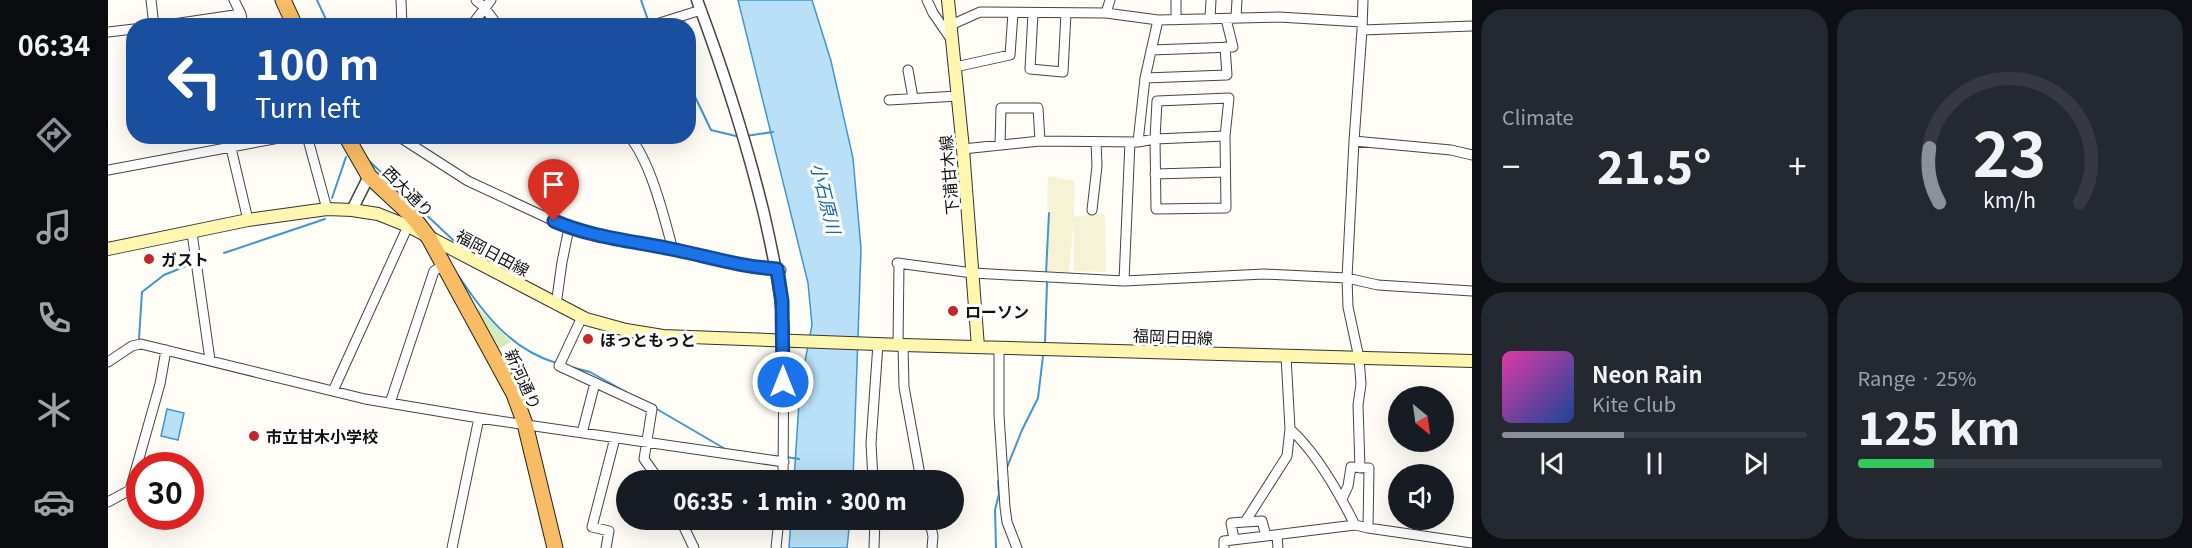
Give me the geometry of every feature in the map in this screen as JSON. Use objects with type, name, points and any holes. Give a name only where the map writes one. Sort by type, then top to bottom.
[{"type":"highway","points":[[283,0],[291,18]]},
{"type":"highway","name":"西大通り","points":[[351,144],[369,176],[413,217],[429,238]]},
{"type":"highway","name":"新河通り","points":[[429,238],[514,394],[525,424],[555,548]]},
{"type":"main road","name":"下浦甘木線","points":[[948,0],[963,149],[978,347]]},
{"type":"main road","name":"福岡日田線","points":[[108,249],[248,220],[327,209],[352,210],[378,214],[408,226],[582,317],[626,330],[663,336],[1472,361]]},
{"type":"street","points":[[151,0],[153,18]]},
{"type":"street","points":[[234,0],[242,18]]},
{"type":"street","points":[[401,0],[402,18]]},
{"type":"street","points":[[476,0],[488,4],[494,18]]},
{"type":"street","points":[[927,0],[952,41]]},
{"type":"street","points":[[1106,13],[1110,0]]},
{"type":"street","points":[[1176,0],[1176,20]]},
{"type":"street","points":[[1210,19],[1211,0]]},
{"type":"street","points":[[1236,17],[1237,0]]},
{"type":"street","points":[[1360,468],[1358,405],[1361,384],[1359,358],[1348,307],[1347,278],[1363,0]]},
{"type":"street","points":[[477,18],[488,4]]},
{"type":"street","points":[[669,18],[699,5],[739,117],[779,269],[788,341],[784,470]]},
{"type":"street","points":[[951,25],[980,12],[1106,13],[1158,20],[1279,17],[1362,26],[1472,27]]},
{"type":"street","points":[[955,67],[1010,55],[1013,13]]},
{"type":"street","points":[[1033,13],[1030,69],[1063,72],[1066,13]]},
{"type":"street","points":[[215,18],[242,14]]},
{"type":"street","points":[[1151,50],[1233,46],[1226,19]]},
{"type":"street","points":[[1124,281],[1134,142],[1158,20]]},
{"type":"street","points":[[108,32],[126,30]]},
{"type":"street","points":[[1145,78],[1227,75],[1225,47]]},
{"type":"street","points":[[908,70],[913,98]]},
{"type":"street","points":[[889,99],[958,96]]},
{"type":"street","points":[[1229,98],[1225,136],[1226,208],[1156,209],[1157,101],[1229,98]]},
{"type":"street","points":[[1000,145],[1001,108],[1038,108],[1040,141]]},
{"type":"street","points":[[963,149],[1040,141],[1134,142],[1225,136]]},
{"type":"street","points":[[1354,141],[1472,154]]},
{"type":"street","points":[[1092,210],[1096,142]]},
{"type":"street","points":[[108,170],[244,144]]},
{"type":"street","points":[[309,144],[327,209]]},
{"type":"street","points":[[412,144],[468,181],[569,228],[597,236],[754,268],[779,269]]},
{"type":"street","points":[[634,144],[642,155],[674,250]]},
{"type":"street","points":[[231,148],[248,220]]},
{"type":"street","points":[[1155,174],[1225,172]]},
{"type":"street","points":[[352,210],[369,176]]},
{"type":"street","points":[[333,391],[408,226]]},
{"type":"street","points":[[556,305],[569,228]]},
{"type":"street","points":[[192,232],[210,360]]},
{"type":"street","points":[[919,470],[904,387],[898,263],[973,273],[1124,281],[1264,274],[1347,278],[1378,285],[1472,291]]},
{"type":"street","points":[[390,403],[434,271],[443,265]]},
{"type":"street","points":[[582,317],[559,366],[652,409],[644,459],[652,470]]},
{"type":"street","points":[[108,362],[132,346],[141,344],[390,403],[784,462]]},
{"type":"street","points":[[873,470],[876,344]]},
{"type":"street","points":[[999,348],[1000,431],[1005,507],[1007,522],[1017,548]]},
{"type":"street","points":[[108,502],[130,490],[158,393],[166,350]]},
{"type":"street","points":[[1245,522],[1287,456],[1290,429],[1286,356]]},
{"type":"street","points":[[582,433],[595,383]]},
{"type":"street","points":[[452,548],[479,418]]},
{"type":"street","points":[[1290,429],[1301,438],[1342,499],[1354,525]]},
{"type":"street","points":[[606,548],[609,531],[592,527],[615,438]]},
{"type":"street","points":[[1342,499],[1348,486],[1351,467],[1369,468],[1368,528]]},
{"type":"street","points":[[1234,539],[1231,523],[1262,521],[1266,536]]},
{"type":"street","points":[[1224,548],[1224,541],[1234,539],[1354,525],[1424,536],[1444,544],[1467,544]]},
{"type":"street","points":[[685,530],[694,548]]},
{"type":"street","points":[[776,548],[778,530]]},
{"type":"street","points":[[874,548],[875,530]]},
{"type":"street","points":[[932,530],[932,548]]},
{"type":"street","points":[[1277,535],[1278,548]]},
{"type":"street","points":[[933,536],[941,548]]},
{"type":"street","points":[[1424,536],[1424,548]]},
{"type":"shaded area","points":[[1048,176],[1075,181],[1074,217],[1105,214],[1106,272],[1074,271],[1074,218],[1069,274],[1047,274],[1050,211],[1047,210]]},
{"type":"green space","points":[[478,308],[511,342],[498,349],[477,311]]},
{"type":"water","name":"小石原川","points":[[738,0],[812,0],[831,61],[853,158],[861,249],[853,470],[795,470],[800,387],[812,325],[808,283]]},
{"type":"water","points":[[167,409],[184,413],[178,440],[161,436]]},
{"type":"water","points":[[790,530],[849,530],[847,548],[789,548]]},
{"type":"waterway","points":[[317,0],[325,18]]},
{"type":"waterway","points":[[641,0],[647,18]]},
{"type":"waterway","points":[[696,99],[711,130],[740,137]]},
{"type":"waterway","points":[[746,136],[773,132]]},
{"type":"waterway","points":[[332,198],[346,157]]},
{"type":"waterway","points":[[368,160],[453,240]]},
{"type":"waterway","points":[[1046,274],[1049,213]]},
{"type":"waterway","points":[[224,253],[325,219]]},
{"type":"waterway","points":[[139,339],[142,292],[164,275],[191,264]]},
{"type":"waterway","points":[[458,275],[488,316],[512,339],[526,349],[557,363]]},
{"type":"waterway","points":[[1045,342],[1047,283]]},
{"type":"waterway","points":[[1006,470],[1038,398],[1043,356]]},
{"type":"waterway","points":[[571,367],[590,372],[626,392]]},
{"type":"waterway","points":[[655,408],[727,450]]},
{"type":"waterway","points":[[786,457],[799,459]]},
{"type":"waterway","points":[[996,548],[995,510],[999,494],[998,481]]},
{"type":"place","name":"ガスト","points":[[149,259]]},
{"type":"place","name":"ローソン","points":[[953,311]]},
{"type":"place","name":"ほっともっと","points":[[588,339]]},
{"type":"place","name":"市立甘木小学校","points":[[254,436]]},
{"type":"route","points":[[554,221],[597,236],[754,268],[777,269],[782,301],[783,382]]}]
